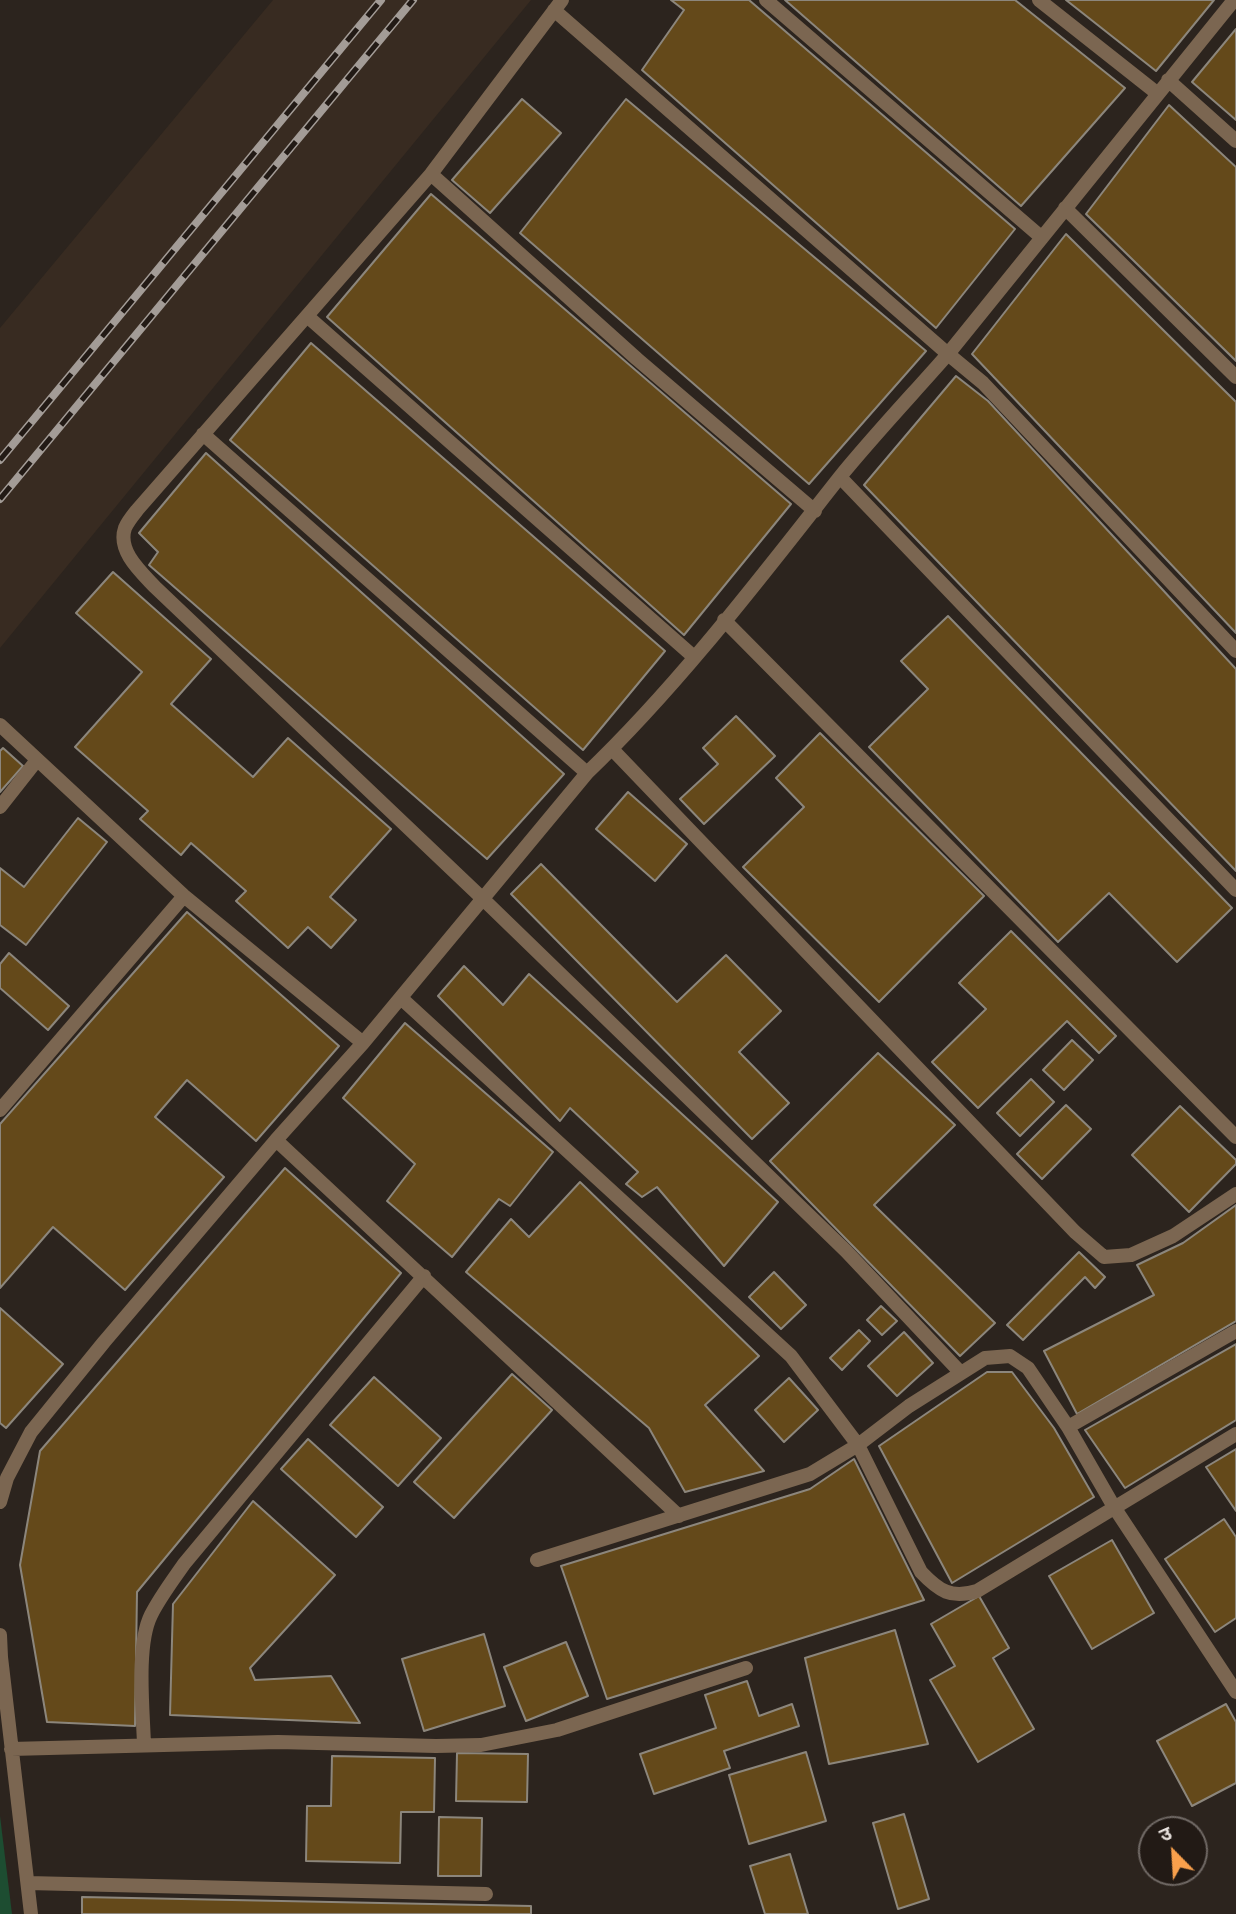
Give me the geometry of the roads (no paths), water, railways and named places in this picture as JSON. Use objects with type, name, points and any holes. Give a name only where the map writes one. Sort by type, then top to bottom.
[{"type":"street","points":[[766,0],[1041,237]]},
{"type":"street","points":[[1039,0],[1158,94]]},
{"type":"street","points":[[0,1502],[7,1478],[31,1432],[113,1331],[276,1140],[363,1043],[587,773],[612,749],[694,657],[841,477],[948,354],[1234,0]]},
{"type":"street","points":[[961,1373],[846,1251],[483,899],[155,587],[133,563],[125,548],[124,529],[138,509],[431,174],[558,5],[948,354],[984,383],[1236,651]]},
{"type":"street","points":[[1168,80],[1236,141]]},
{"type":"street","points":[[431,174],[637,359],[815,511]]},
{"type":"street","points":[[1066,208],[1236,377]]},
{"type":"street","points":[[307,316],[694,657]]},
{"type":"street","points":[[203,434],[587,773]]},
{"type":"street","points":[[841,477],[1236,890]]},
{"type":"street","points":[[724,620],[1236,1137]]},
{"type":"street","points":[[0,726],[184,896],[363,1043]]},
{"type":"street","points":[[612,749],[1075,1232],[1104,1257],[1131,1255],[1173,1236],[1236,1194]]},
{"type":"street","points":[[0,807],[37,760]]},
{"type":"street","points":[[0,1110],[184,896]]},
{"type":"street","points":[[401,998],[791,1356],[858,1445],[922,1572],[946,1593],[962,1596],[977,1591],[1236,1434]]},
{"type":"street","points":[[276,1140],[679,1516]]},
{"type":"street","points":[[144,1745],[143,1658],[150,1616],[184,1564],[424,1276]]},
{"type":"street","points":[[1068,1427],[1236,1331]]},
{"type":"street","points":[[537,1560],[810,1474],[858,1445],[909,1406],[985,1358],[1010,1356],[1028,1368],[1068,1427],[1114,1507],[1236,1692]]},
{"type":"street","points":[[0,1635],[31,1914]]},
{"type":"street","points":[[11,1749],[278,1742],[481,1745],[557,1730],[746,1668]]},
{"type":"street","points":[[28,1883],[486,1894]]},
{"type":"railway","points":[[0,460],[381,0]]},
{"type":"railway","points":[[0,499],[413,0]]}]
